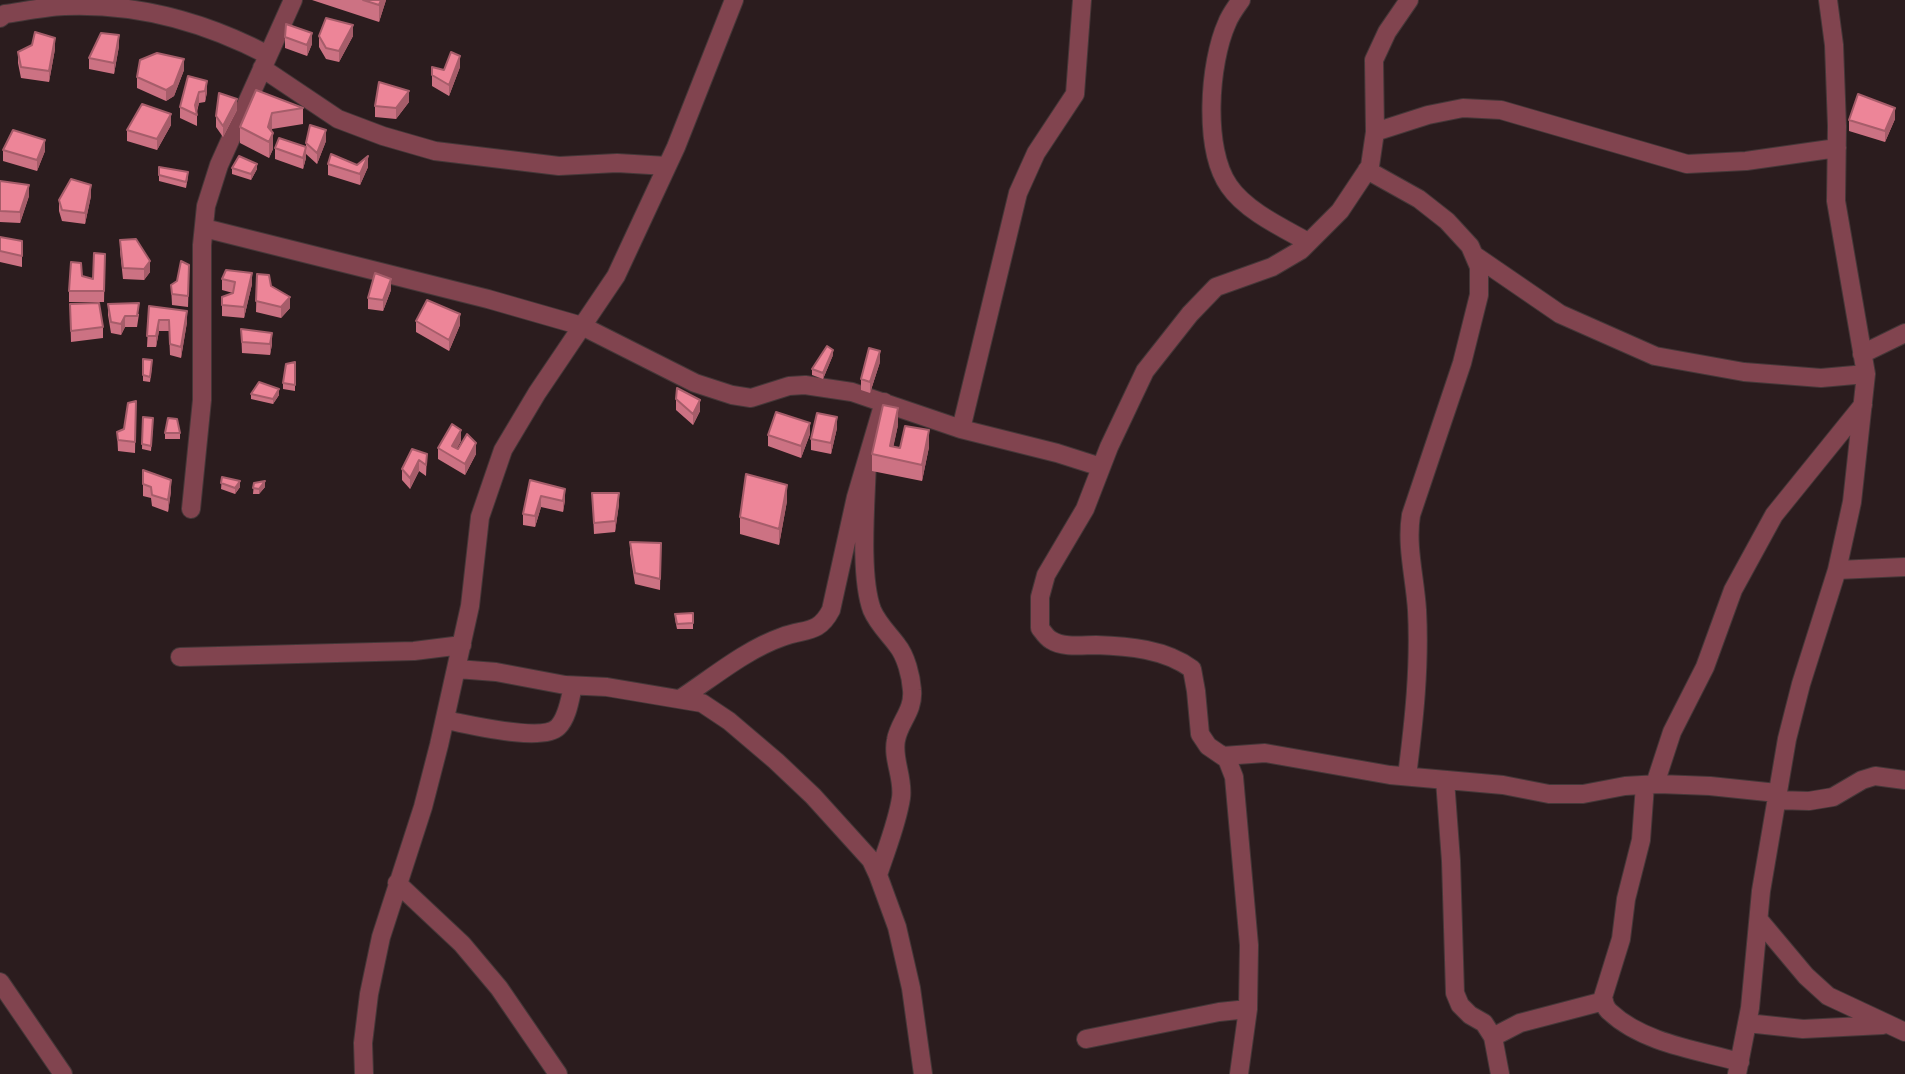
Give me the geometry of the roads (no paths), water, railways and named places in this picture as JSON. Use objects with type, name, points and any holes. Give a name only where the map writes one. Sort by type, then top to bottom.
[{"type":"street","points":[[191,509],[202,400],[201,315],[206,206],[219,165],[293,0]]},
{"type":"street","points":[[364,1074],[363,1043],[369,994],[381,937],[423,807],[446,720],[470,606],[480,517],[503,450],[537,393],[616,275],[667,166],[734,0]]},
{"type":"street","points":[[961,429],[1018,193],[1036,153],[1075,94],[1082,0]]},
{"type":"street","points":[[1241,0],[1227,23],[1213,72],[1211,111],[1217,160],[1230,187],[1259,214],[1308,242]]},
{"type":"street","points":[[1239,1074],[1248,1009],[1249,945],[1234,777],[1227,760],[1208,746],[1200,734],[1192,669],[1178,659],[1157,652],[1052,641],[1040,628],[1040,597],[1046,575],[1085,509],[1145,371],[1190,314],[1216,287],[1272,267],[1301,250],[1340,211],[1367,170],[1375,132],[1374,60],[1387,32],[1409,0]]},
{"type":"street","points":[[1828,0],[1834,45],[1836,201],[1866,374],[1863,405],[1852,502],[1837,570],[1787,738],[1739,1068],[1638,1031],[1607,1010],[1603,997],[1621,939],[1626,899],[1641,840],[1650,784],[1672,732],[1705,667],[1739,579],[1774,515],[1863,405]]},
{"type":"street","points":[[0,18],[5,14],[68,3],[117,7],[191,21],[235,37],[338,119],[383,136],[435,151],[559,166],[617,163],[667,166]]},
{"type":"street","points":[[1375,132],[1428,115],[1463,108],[1500,110],[1687,164],[1746,162],[1837,148]]},
{"type":"street","points":[[1367,170],[1419,200],[1447,221],[1470,246],[1479,267],[1479,295],[1462,363],[1411,514],[1408,534],[1417,611],[1417,664],[1414,718],[1406,776]]},
{"type":"street","points":[[204,228],[488,299],[582,326],[695,383],[733,395],[751,398],[789,386],[805,385],[852,392],[961,429],[1101,467]]},
{"type":"street","points":[[1474,256],[1560,314],[1655,356],[1744,373],[1821,378],[1866,374]]},
{"type":"street","points":[[1862,354],[1905,333]]},
{"type":"street","points":[[680,699],[747,655],[782,636],[813,630],[825,623],[831,610],[844,545],[884,402]]},
{"type":"street","points":[[867,461],[865,554],[872,610],[899,647],[913,693],[912,708],[896,736],[901,798],[878,875]]},
{"type":"street","points":[[1837,570],[1905,566]]},
{"type":"street","points":[[180,657],[414,651],[462,645]]},
{"type":"street","points":[[457,669],[496,672],[573,686],[607,687],[702,703],[776,761],[813,796],[871,860],[897,926],[911,988],[923,1074]]},
{"type":"street","points":[[446,720],[515,732],[549,732],[557,729],[563,720],[573,686]]},
{"type":"street","points":[[1223,757],[1265,753],[1406,776],[1503,785],[1549,794],[1583,794],[1650,784],[1710,786],[1809,801],[1833,797],[1875,775],[1905,780]]},
{"type":"street","points":[[1445,780],[1451,861],[1455,993],[1460,1005],[1484,1023],[1493,1037],[1500,1074]]},
{"type":"street","points":[[397,883],[462,944],[492,979],[558,1074]]},
{"type":"street","points":[[1759,920],[1806,976],[1828,996],[1898,1028]]},
{"type":"street","points":[[0,982],[64,1074]]},
{"type":"street","points":[[1493,1037],[1520,1023],[1604,1001]]},
{"type":"street","points":[[1086,1039],[1219,1012],[1248,1009]]},
{"type":"street","points":[[1747,1023],[1803,1029],[1898,1028]]}]
